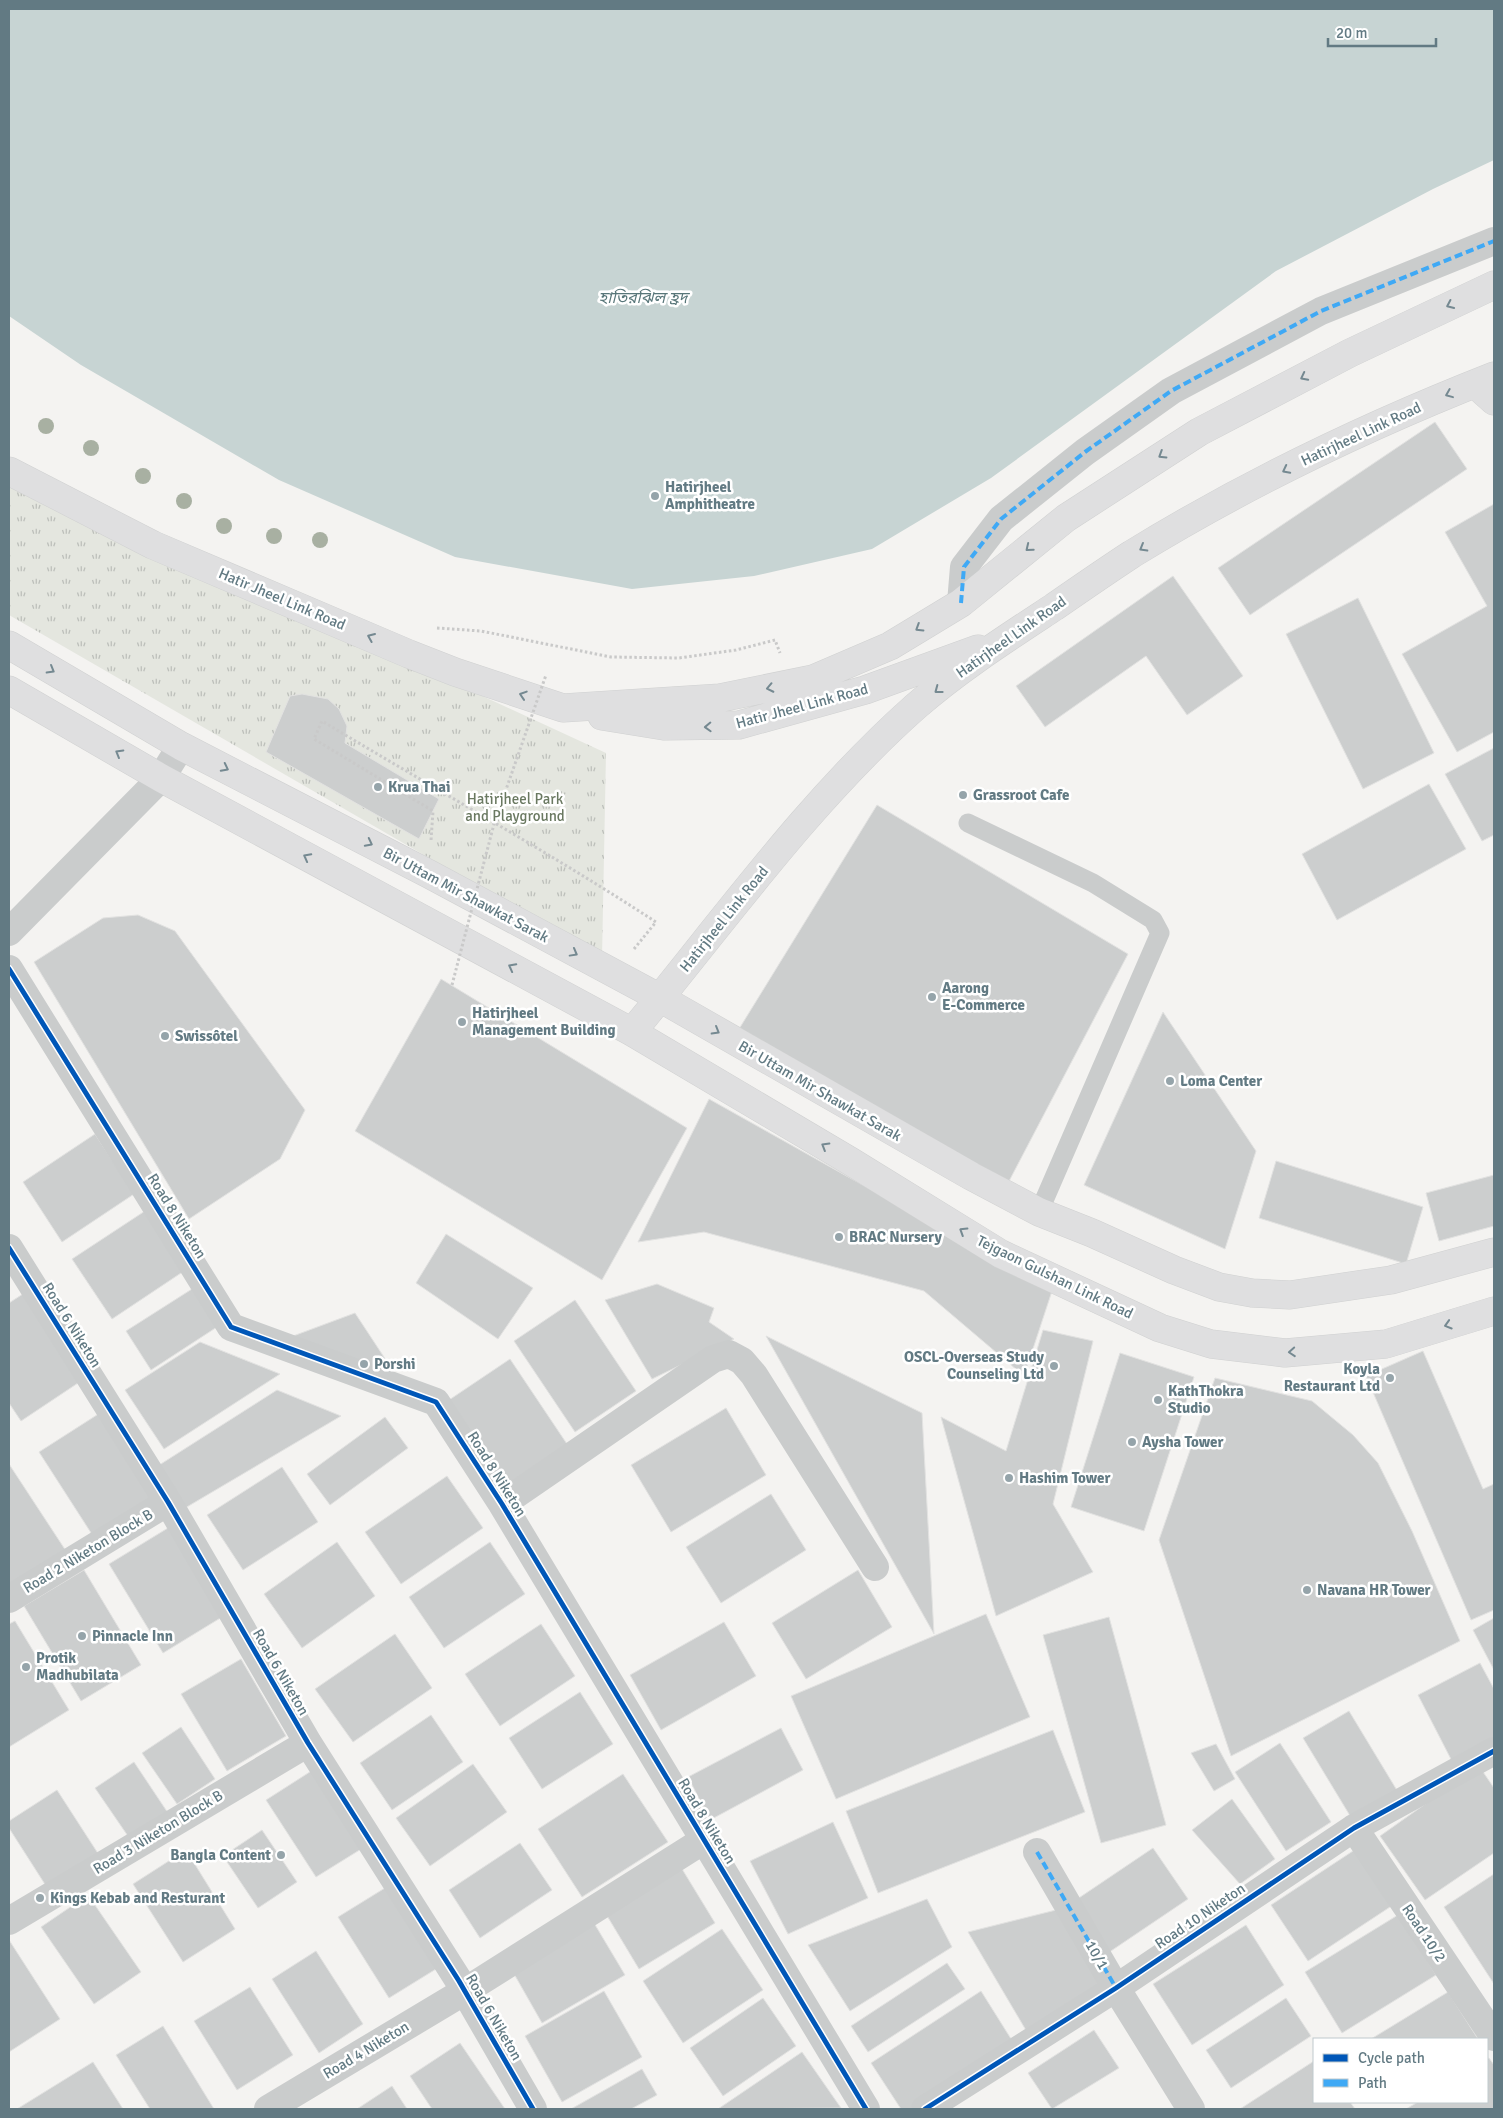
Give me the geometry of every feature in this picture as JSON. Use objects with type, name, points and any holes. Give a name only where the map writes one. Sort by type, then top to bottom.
[{"type":"main road","name":"Hatir Jheel Link Road","points":[[563,708],[720,698],[813,679],[890,646],[961,603],[1066,518],[1199,432],[1350,353],[1494,285]]},
{"type":"main road","name":"Hatirjheel Link Road","points":[[632,1032],[765,868],[852,768],[916,706],[1005,639],[1133,554],[1229,500],[1337,444],[1488,387]]},
{"type":"main road","name":"Hatir Jheel Link Road","points":[[9,471],[153,545],[437,665],[563,708],[664,726],[739,724],[865,690],[1005,639]]},
{"type":"main road","name":"Bir Uttam Mir Shawkat Sarak","points":[[9,646],[181,746],[429,874],[660,998],[879,1125],[1039,1212],[1092,1233],[1174,1270],[1218,1287],[1252,1293],[1290,1295],[1391,1280],[1494,1252]]},
{"type":"main road","name":"Tejgaon Gulshan Link Road","points":[[9,690],[161,778],[632,1032],[850,1161],[1001,1254],[1160,1328],[1211,1344],[1285,1353],[1386,1344],[1494,1311]]},
{"type":"street","points":[[961,603],[964,567],[1001,519],[1086,452],[1171,391],[1321,311],[1494,241]]},
{"type":"street","points":[[9,932],[161,778],[181,746]]},
{"type":"street","name":"Road 8 Niketon","points":[[9,969],[231,1327],[436,1402],[502,1504],[866,2109]]},
{"type":"street","name":"Road 6 Niketon","points":[[9,1248],[18,1280],[168,1502],[308,1743],[464,1991],[533,2109]]},
{"type":"street","points":[[502,1504],[713,1359],[729,1354],[742,1360],[754,1376],[875,1567]]},
{"type":"street","name":"Road 2 Niketon Block B","points":[[9,1599],[168,1502]]},
{"type":"street","name":"Road 3 Niketon Block B","points":[[9,1921],[308,1743]]},
{"type":"street","name":"Road 10 Niketon","points":[[925,2109],[1116,1988],[1354,1828],[1494,1751]]},
{"type":"street","name":"Road 10/2","points":[[1354,1828],[1494,2037]]},
{"type":"street","name":"Road 4 Niketon","points":[[268,2109],[464,1991],[704,1840]]},
{"type":"street","name":"10/1","points":[[1037,1852],[1116,1988],[1191,2109]]},
{"type":"lane","points":[[968,823],[1093,883],[1153,920],[1160,933],[1039,1212]]},
{"type":"path","points":[[432,628],[481,631],[611,657],[679,658],[736,650],[775,640],[782,657]]},
{"type":"path","points":[[452,985],[494,824],[546,675],[555,675]]},
{"type":"path","points":[[429,874],[434,812],[314,739],[322,721],[494,824],[579,872],[656,922],[613,974]]},
{"type":"green space","name":"Hatirjheel Park and Playground","points":[[9,478],[606,753],[602,958],[9,615]]},
{"type":"water","name":"হাতিরঝিল হ্রদ","points":[[9,9],[1494,9],[1494,160],[1433,189],[1276,271],[991,478],[872,549],[754,576],[632,589],[455,557],[279,480],[81,365],[9,316]]},
{"type":"building","points":[[1435,422],[1467,469],[1250,615],[1218,568]]},
{"type":"building","points":[[1494,504],[1494,732],[1457,752],[1402,654],[1487,606],[1445,532]]},
{"type":"building","points":[[1173,576],[1243,676],[1187,715],[1146,656],[1045,727],[1016,686]]},
{"type":"building","points":[[1358,598],[1434,753],[1363,789],[1286,634]]},
{"type":"building","points":[[302,694],[328,699],[339,709],[347,726],[345,743],[439,799],[419,839],[266,752],[290,696]]},
{"type":"building","points":[[1494,748],[1494,835],[1482,841],[1445,774]]},
{"type":"building","points":[[1429,784],[1466,849],[1337,920],[1302,854]]},
{"type":"building","name":"Aarong E-Commerce","points":[[877,805],[1128,954],[1007,1185],[739,1029]]},
{"type":"building","name":"Swissôtel","points":[[138,915],[175,931],[305,1110],[280,1159],[189,1219],[34,962],[103,918]]},
{"type":"building","points":[[441,979],[687,1128],[602,1280],[355,1131]]},
{"type":"building","name":"Loma Center","points":[[1163,1012],[1256,1151],[1225,1249],[1084,1185]]},
{"type":"building","name":"BRAC Nursery","points":[[709,1099],[1052,1291],[1024,1376],[924,1291],[704,1232],[638,1242]]},
{"type":"building","points":[[95,1134],[134,1194],[62,1242],[23,1182]]},
{"type":"building","points":[[1276,1161],[1423,1207],[1406,1264],[1259,1218]]},
{"type":"building","points":[[1494,1175],[1494,1226],[1439,1241],[1426,1193]]},
{"type":"building","points":[[145,1211],[184,1271],[112,1319],[72,1259]]},
{"type":"building","points":[[446,1234],[533,1288],[498,1339],[416,1283]]},
{"type":"building","points":[[657,1284],[714,1308],[709,1322],[734,1339],[652,1379],[605,1300]]},
{"type":"building","points":[[192,1289],[217,1327],[151,1370],[126,1331]]},
{"type":"building","points":[[26,1292],[84,1379],[21,1421],[9,1403],[9,1303]]},
{"type":"building","points":[[575,1300],[636,1391],[575,1432],[514,1341]]},
{"type":"building","name":"Porshi","points":[[355,1313],[403,1386],[277,1342]]},
{"type":"building","name":"Hashim Tower","points":[[1043,1330],[1093,1341],[1053,1504],[1093,1572],[996,1616],[941,1417],[1006,1451]]},
{"type":"building","points":[[766,1336],[922,1413],[934,1634]]},
{"type":"building","points":[[200,1342],[280,1374],[164,1449],[125,1390]]},
{"type":"building","points":[[1423,1351],[1483,1489],[1494,1484],[1494,1610],[1471,1620],[1366,1376]]},
{"type":"building","name":"Aysha Tower","points":[[1120,1353],[1194,1377],[1144,1531],[1071,1507]]},
{"type":"building","points":[[510,1359],[571,1450],[510,1491],[449,1400]]},
{"type":"building","name":"Navana HR Tower","points":[[1215,1378],[1312,1401],[1353,1435],[1378,1463],[1412,1531],[1460,1641],[1231,1756],[1159,1540]]},
{"type":"building","points":[[277,1390],[341,1416],[180,1511],[153,1469]]},
{"type":"building","points":[[726,1408],[766,1475],[671,1532],[631,1465]]},
{"type":"building","points":[[100,1413],[156,1501],[95,1539],[39,1452]]},
{"type":"building","points":[[385,1417],[408,1448],[330,1505],[307,1474]]},
{"type":"building","points":[[9,1464],[68,1554],[9,1591]]},
{"type":"building","points":[[282,1467],[318,1522],[243,1570],[207,1515]]},
{"type":"building","points":[[447,1476],[483,1528],[401,1584],[365,1532]]},
{"type":"building","points":[[771,1494],[806,1550],[721,1603],[686,1547]]},
{"type":"building","points":[[168,1528],[222,1617],[163,1653],[109,1564]]},
{"type":"building","points":[[337,1542],[375,1596],[302,1648],[264,1594]]},
{"type":"building","points":[[490,1542],[525,1594],[444,1648],[409,1597]]},
{"type":"building","name":"Pinnacle Inn","points":[[84,1570],[141,1665],[81,1701],[24,1606]]},
{"type":"building","points":[[858,1570],[892,1627],[806,1679],[772,1623]]},
{"type":"building","points":[[986,1614],[1030,1717],[836,1799],[791,1696]]},
{"type":"building","points":[[1109,1617],[1166,1825],[1101,1843],[1043,1635]]},
{"type":"building","points":[[1494,1618],[1494,1670],[1473,1630]]},
{"type":"building","name":"Protik Madhubilata","points":[[15,1621],[69,1710],[9,1747],[9,1624]]},
{"type":"building","points":[[724,1622],[756,1676],[661,1730],[630,1675]]},
{"type":"building","points":[[541,1624],[575,1676],[500,1726],[465,1674]]},
{"type":"building","points":[[395,1634],[432,1688],[353,1742],[315,1689]]},
{"type":"building","points":[[241,1659],[286,1736],[227,1771],[181,1694]]},
{"type":"building","points":[[1480,1663],[1494,1689],[1494,1743],[1454,1765],[1418,1695]]},
{"type":"building","points":[[580,1692],[613,1744],[542,1789],[509,1738]]},
{"type":"building","points":[[1349,1711],[1398,1792],[1352,1819],[1303,1738]]},
{"type":"building","points":[[431,1715],[463,1762],[392,1810],[360,1763]]},
{"type":"building","points":[[181,1727],[215,1779],[177,1804],[142,1753]]},
{"type":"building","points":[[781,1728],[803,1770],[710,1820],[688,1777]]},
{"type":"building","points":[[1053,1730],[1085,1812],[878,1893],[846,1811]]},
{"type":"building","points":[[1280,1743],[1331,1822],[1286,1851],[1235,1772]]},
{"type":"building","points":[[1216,1744],[1235,1779],[1214,1791],[1191,1753]]},
{"type":"building","points":[[134,1762],[168,1813],[130,1839],[95,1788]]},
{"type":"building","points":[[473,1764],[507,1812],[430,1866],[396,1818]]},
{"type":"building","points":[[1479,1766],[1494,1788],[1494,1853],[1425,1900],[1380,1836]]},
{"type":"building","points":[[316,1768],[366,1846],[316,1877],[266,1800]]},
{"type":"building","points":[[623,1774],[668,1842],[582,1897],[538,1829]]},
{"type":"building","points":[[57,1790],[99,1855],[48,1889],[9,1828],[9,1821]]},
{"type":"building","points":[[1232,1799],[1275,1859],[1240,1884],[1192,1830]]},
{"type":"building","points":[[833,1822],[868,1898],[788,1934],[750,1861]]},
{"type":"building","points":[[262,1830],[297,1882],[258,1908],[223,1856]]},
{"type":"building","points":[[520,1843],[552,1890],[480,1938],[449,1890]]},
{"type":"building","points":[[1153,1848],[1188,1899],[1099,1959],[1064,1908]]},
{"type":"building","points":[[1356,1849],[1393,1905],[1308,1961],[1271,1905]]},
{"type":"building","points":[[186,1850],[235,1929],[183,1962],[133,1884]]},
{"type":"building","points":[[679,1864],[715,1923],[639,1969],[603,1909]]},
{"type":"building","points":[[1494,1874],[1494,1984],[1444,1907]]},
{"type":"building","points":[[385,1888],[436,1969],[389,1998],[338,1917]]},
{"type":"building","points":[[88,1895],[141,1972],[94,2004],[41,1927]]},
{"type":"building","points":[[927,1899],[952,1947],[850,2011],[808,1945]]},
{"type":"building","points":[[1064,1908],[1101,1987],[1027,2032],[968,1932]]},
{"type":"building","points":[[1398,1915],[1436,1975],[1342,2033],[1305,1972]]},
{"type":"building","points":[[591,1918],[625,1975],[542,2023],[509,1965]]},
{"type":"building","points":[[1246,1925],[1284,1985],[1192,2045],[1153,1984]]},
{"type":"building","points":[[722,1929],[763,1990],[683,2043],[643,1981]]},
{"type":"building","points":[[9,1940],[60,2019],[9,2052]]},
{"type":"building","points":[[316,1951],[363,2024],[319,2053],[272,1979]]},
{"type":"building","points":[[947,1963],[965,1989],[868,2052],[851,2026]]},
{"type":"building","points":[[250,1987],[293,2055],[237,2090],[194,2021]]},
{"type":"building","points":[[604,1991],[642,2057],[562,2102],[525,2036]]},
{"type":"building","points":[[981,1991],[1013,2042],[910,2109],[901,2109],[871,2063]]},
{"type":"building","points":[[1448,1992],[1477,2038],[1373,2038]]},
{"type":"building","points":[[763,1998],[796,2046],[723,2096],[690,2048]]},
{"type":"building","points":[[1286,1998],[1311,2036],[1231,2088],[1206,2050]]},
{"type":"building","points":[[163,2026],[214,2109],[150,2109],[116,2055]]},
{"type":"building","points":[[1094,2030],[1119,2068],[1052,2109],[1028,2073]]},
{"type":"building","points":[[460,2043],[505,2109],[432,2109],[410,2076]]},
{"type":"building","points":[[802,2052],[841,2108],[718,2109]]},
{"type":"building","points":[[1488,2058],[1494,2065],[1494,2109],[1406,2109],[1416,2103],[1488,2103]]},
{"type":"building","points":[[93,2062],[123,2109],[17,2109]]},
{"type":"building","points":[[1313,2062],[1313,2103],[1351,2103],[1355,2109],[1240,2109]]},
{"type":"building","points":[[642,2069],[657,2095],[631,2109],[571,2109]]},
{"type":"building","points":[[392,2086],[407,2109],[357,2109]]},
{"type":"marked path","points":[[961,603],[964,567],[1001,519],[1085,452],[1171,391],[1321,311],[1494,241]]},
{"type":"marked path","points":[[1037,1852],[1116,1988]]},
{"type":"cycle path","points":[[9,969],[231,1327],[436,1402],[502,1504],[866,2109]]},
{"type":"cycle path","points":[[9,1248],[168,1502],[308,1743],[459,1981],[533,2109]]},
{"type":"cycle path","points":[[925,2109],[1116,1988],[1354,1828],[1494,1751]]},
{"type":"place","name":"Hatirjheel Amphitheatre","points":[[655,496]]},
{"type":"place","name":"Krua Thai","points":[[378,787]]},
{"type":"place","name":"Grassroot Cafe","points":[[963,795]]},
{"type":"place","name":"Aarong E-Commerce","points":[[932,997]]},
{"type":"place","name":"Hatirjheel Management Building","points":[[462,1022]]},
{"type":"place","name":"Swissôtel","points":[[165,1036]]},
{"type":"place","name":"Loma Center","points":[[1170,1081]]},
{"type":"place","name":"BRAC Nursery","points":[[839,1237]]},
{"type":"place","name":"Porshi","points":[[364,1364]]},
{"type":"place","name":"OSCL-Overseas Study Counseling Ltd","points":[[1054,1366]]},
{"type":"place","name":"Koyla Restaurant Ltd","points":[[1390,1378]]},
{"type":"place","name":"KathThokra Studio","points":[[1158,1400]]},
{"type":"place","name":"Aysha Tower","points":[[1132,1442]]},
{"type":"place","name":"Hashim Tower","points":[[1009,1478]]},
{"type":"place","name":"Navana HR Tower","points":[[1307,1590]]},
{"type":"place","name":"Pinnacle Inn","points":[[82,1636]]},
{"type":"place","name":"Protik Madhubilata","points":[[26,1667]]},
{"type":"place","name":"Bangla Content","points":[[281,1855]]},
{"type":"place","name":"Kings Kebab and Resturant","points":[[40,1898]]}]
